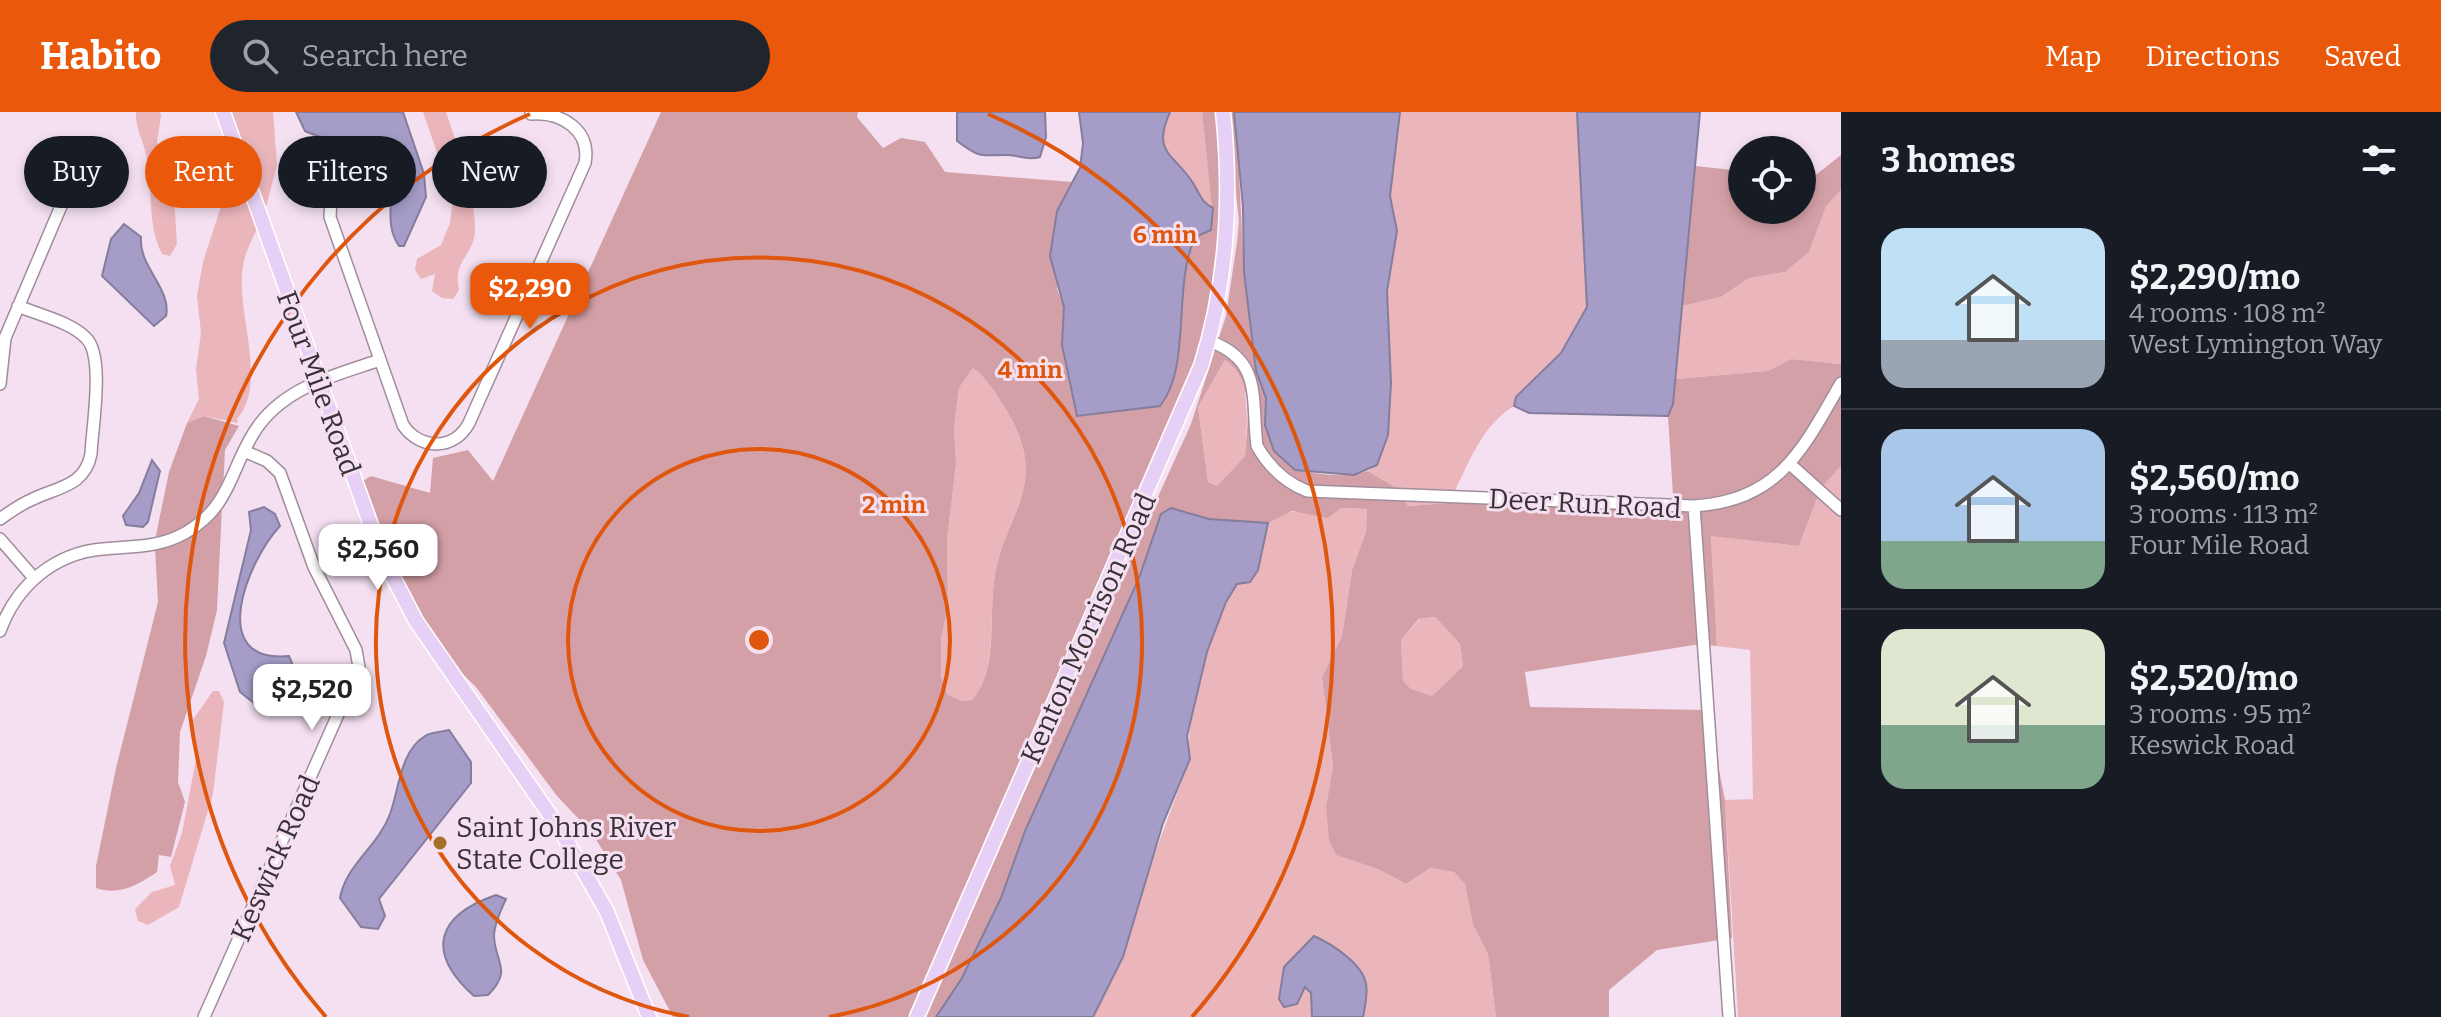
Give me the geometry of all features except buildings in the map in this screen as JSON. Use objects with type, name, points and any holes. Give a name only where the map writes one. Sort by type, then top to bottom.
[{"type":"main road","name":"Four Mile Road","points":[[223,112],[318,381],[395,583],[424,632],[561,831],[607,912],[649,1017]]},
{"type":"main road","name":"Kenton Morrison Road","points":[[917,1017],[1181,418],[1209,341],[1226,228],[1228,183],[1223,112]]},
{"type":"street","points":[[330,208],[330,217],[403,425],[414,438],[428,444],[444,444],[466,430],[585,163],[584,138],[573,124],[553,114],[531,114]]},
{"type":"street","points":[[0,384],[2,345],[60,208]]},
{"type":"street","points":[[0,519],[32,499],[77,481],[87,468],[91,454],[96,360],[91,344],[75,330],[18,306]]},
{"type":"street","name":"Deer Run Road","points":[[1209,341],[1237,354],[1247,367],[1262,454],[1291,485],[1307,491],[1694,506],[1729,1017]]},
{"type":"street","points":[[0,631],[13,603],[34,578],[58,561],[86,551],[145,547],[186,532],[219,504],[234,479],[244,451],[270,412],[293,393],[318,381],[380,360]]},
{"type":"street","points":[[1694,506],[1726,502],[1751,493],[1791,465],[1841,383]]},
{"type":"street","name":"Keswick Road","points":[[204,1017],[359,667],[356,650],[314,567],[280,473],[267,461],[244,451]]},
{"type":"street","points":[[1791,465],[1841,510]]},
{"type":"street","points":[[0,539],[34,578]]},
{"type":"shaded area","points":[[136,112],[160,112],[158,136],[145,136],[145,149]]},
{"type":"shaded area","points":[[227,112],[273,112],[277,165],[264,215],[262,136],[236,136]]},
{"type":"shaded area","points":[[296,112],[403,112],[411,136],[318,136],[305,131]]},
{"type":"shaded area","points":[[423,112],[446,112],[454,136],[432,138]]},
{"type":"shaded area","points":[[661,112],[858,112],[857,117],[883,148],[901,138],[925,142],[945,172],[1073,182],[1057,289],[1064,307],[1062,345],[1077,416],[1160,406],[1178,359],[1185,260],[1195,237],[1211,229],[1213,216],[1202,112],[1218,112],[1222,230],[1210,311],[1197,365],[912,1017],[673,1017],[643,960],[621,880],[592,833],[557,796],[476,687],[448,660],[399,580],[359,483],[371,476],[430,493],[433,458],[468,450],[493,481]],"holes":[[[973,368],[988,382],[1020,437],[1025,480],[994,581],[986,674],[972,700],[962,701],[947,694],[941,677],[941,640],[948,605],[947,540],[956,464],[954,428],[959,388]]]},
{"type":"shaded area","points":[[957,112],[1045,112],[1046,137],[1040,157],[985,155],[971,151],[957,141]]},
{"type":"shaded area","points":[[1079,112],[1170,112],[1163,137],[1164,145],[1203,200],[1213,208],[1211,230],[1195,237],[1188,257],[1176,370],[1160,406],[1077,416],[1062,345],[1064,307],[1050,256],[1057,211],[1080,168],[1083,143]]},
{"type":"shaded area","points":[[1170,112],[1202,112],[1213,208],[1203,200],[1164,145],[1165,126]]},
{"type":"shaded area","points":[[1227,112],[1234,112],[1237,134],[1244,272],[1256,371],[1266,398],[1265,425],[1295,470],[1341,475],[1368,471],[1398,489],[1408,506],[1449,503],[1674,511],[1668,416],[1673,404],[1675,379],[1768,371],[1791,359],[1841,364],[1841,466],[1821,488],[1799,546],[1711,536],[1717,646],[1700,644],[1525,672],[1530,707],[1707,710],[1725,800],[1732,938],[1657,950],[1609,990],[1609,1017],[1496,1017],[1488,954],[1473,925],[1465,884],[1454,872],[1431,868],[1406,884],[1380,870],[1336,855],[1329,840],[1326,806],[1333,767],[1322,677],[1342,636],[1352,570],[1366,532],[1367,509],[1341,508],[1328,518],[1292,511],[1268,523],[1209,519],[1178,509],[1161,514],[1139,578],[1025,831],[1001,898],[962,978],[936,1017],[922,1017],[1191,424],[1226,316],[1239,221]],"holes":[[[1225,360],[1235,369],[1245,390],[1247,430],[1245,456],[1217,486],[1208,482],[1198,407]],[[1435,617],[1460,644],[1463,666],[1432,696],[1411,689],[1403,681],[1401,640],[1419,619]]]},
{"type":"shaded area","points":[[1234,112],[1400,112],[1390,196],[1397,231],[1387,291],[1391,383],[1388,435],[1377,465],[1354,475],[1295,470],[1274,451],[1265,425],[1266,398],[1256,371],[1244,272],[1243,207]]},
{"type":"shaded area","points":[[1400,112],[1577,112],[1587,307],[1561,353],[1516,397],[1514,406],[1502,414],[1483,436],[1449,503],[1408,506],[1398,489],[1368,471],[1377,465],[1388,435],[1391,383],[1387,291],[1397,231],[1390,196]]},
{"type":"shaded area","points":[[1577,112],[1700,112],[1673,404],[1668,416],[1529,413],[1514,406],[1516,397],[1561,353],[1587,307]]},
{"type":"shaded area","points":[[416,150],[424,174],[426,197],[404,246],[399,246],[391,221],[391,208],[416,208]]},
{"type":"shaded area","points":[[1841,155],[1841,190],[1826,206],[1809,252],[1785,272],[1749,278],[1721,297],[1682,306],[1695,166],[1728,170],[1728,224],[1816,224],[1816,175]]},
{"type":"shaded area","points":[[1841,190],[1841,364],[1791,359],[1768,371],[1675,379],[1682,306],[1721,297],[1749,278],[1785,272],[1809,252],[1826,205]]},
{"type":"shaded area","points":[[151,208],[175,208],[177,244],[170,256],[162,254]]},
{"type":"shaded area","points":[[220,208],[252,208],[259,226],[245,256],[242,285],[251,366],[250,386],[238,423],[204,416],[187,423],[199,399],[196,369],[201,333],[197,296],[203,262]]},
{"type":"shaded area","points":[[452,208],[473,208],[474,236],[461,264],[459,290],[453,299],[442,298],[432,291],[435,274],[421,279],[415,270],[417,259],[441,245],[450,223]]},
{"type":"shaded area","points":[[124,224],[141,237],[144,258],[167,306],[166,316],[154,326],[102,276],[111,239]]},
{"type":"shaded area","points":[[1225,360],[1239,369],[1245,384],[1245,456],[1217,486],[1208,482],[1198,407]]},
{"type":"shaded area","points":[[973,368],[996,393],[1020,437],[1025,480],[994,581],[989,660],[985,675],[972,700],[962,701],[947,694],[941,677],[941,640],[948,604],[947,540],[956,464],[954,428],[959,388]]},
{"type":"shaded area","points":[[204,416],[239,426],[225,450],[223,490],[207,511],[185,528],[155,540],[169,472],[187,423]]},
{"type":"shaded area","points":[[152,460],[160,471],[148,522],[143,527],[126,525],[123,516],[139,493]]},
{"type":"shaded area","points":[[1841,466],[1841,1017],[1738,1017],[1725,800],[1753,799],[1750,650],[1717,646],[1711,535],[1799,546],[1821,488]]},
{"type":"shaded area","points":[[222,507],[217,610],[206,656],[180,732],[178,782],[185,802],[171,857],[159,855],[157,872],[135,885],[113,891],[96,888],[96,866],[116,768],[158,602],[155,549]]},
{"type":"shaded area","points":[[264,507],[275,514],[280,526],[256,562],[247,584],[241,607],[241,627],[248,644],[263,654],[289,656],[294,668],[265,698],[254,703],[240,692],[224,643],[251,530],[249,512]]},
{"type":"shaded area","points":[[1171,508],[1209,519],[1268,523],[1258,570],[1250,582],[1237,584],[1226,602],[1207,652],[1187,736],[1190,759],[1163,823],[1123,957],[1093,1017],[936,1017],[962,978],[1001,898],[1025,831],[1139,578],[1161,514]]},
{"type":"shaded area","points":[[1341,508],[1367,509],[1366,532],[1352,570],[1342,636],[1322,677],[1333,767],[1326,806],[1336,855],[1380,870],[1406,884],[1432,868],[1454,872],[1465,884],[1473,925],[1488,954],[1496,1017],[1363,1017],[1365,992],[1361,976],[1332,946],[1299,951],[1284,967],[1279,999],[1297,1003],[1305,986],[1311,993],[1312,1017],[1094,1017],[1190,759],[1193,702],[1225,603],[1256,555],[1268,523],[1290,512],[1328,517]]},
{"type":"shaded area","points":[[1435,617],[1460,644],[1463,666],[1432,696],[1411,689],[1403,682],[1401,640],[1420,619]]},
{"type":"shaded area","points":[[213,691],[219,691],[224,702],[213,794],[179,907],[148,925],[138,921],[135,909],[152,892],[175,885],[170,866],[182,833],[198,749],[189,725]]},
{"type":"shaded area","points":[[449,730],[471,762],[471,783],[379,899],[385,916],[378,929],[361,927],[340,898],[343,886],[385,826],[410,751],[427,735]]},
{"type":"shaded area","points":[[496,895],[506,899],[496,922],[494,936],[501,966],[500,979],[488,995],[474,996],[449,965],[444,951],[444,937],[460,914]]},
{"type":"shaded area","points":[[1314,936],[1346,956],[1364,977],[1367,992],[1363,1017],[1312,1017],[1311,993],[1305,987],[1297,1004],[1284,1007],[1279,999],[1284,967]]},
{"type":"place","name":"Saint Johns River State College","points":[[440,843]]}]
